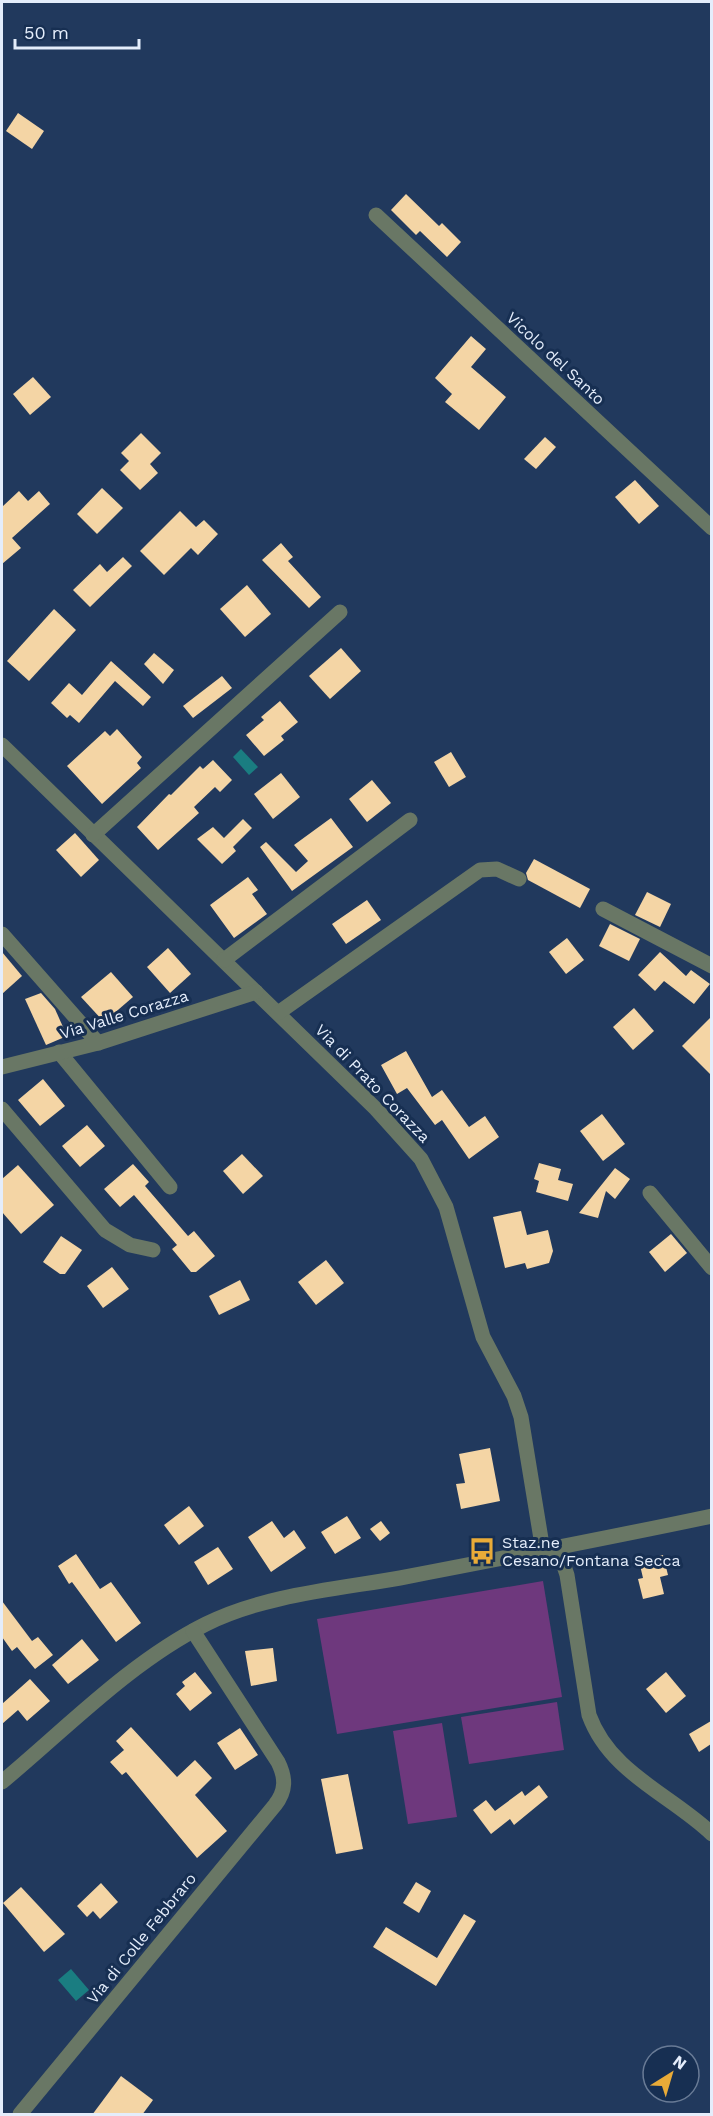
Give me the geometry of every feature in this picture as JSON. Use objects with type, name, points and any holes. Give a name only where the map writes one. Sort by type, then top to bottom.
[{"type":"street","name":"Vicolo del Santo","points":[[376,215],[711,528]]},
{"type":"street","points":[[93,835],[340,612]]},
{"type":"street","name":"Via di Prato Corazza","points":[[2,745],[400,1133],[421,1159],[446,1207],[483,1337],[514,1396],[521,1417],[550,1549],[567,1575],[589,1715],[596,1735],[603,1746],[634,1774],[711,1834]]},
{"type":"street","points":[[224,960],[410,820]]},
{"type":"street","points":[[278,1013],[480,870],[497,869],[519,879]]},
{"type":"street","points":[[603,909],[711,966]]},
{"type":"street","points":[[2,934],[98,1043]]},
{"type":"street","name":"Via Valle Corazza","points":[[2,1067],[98,1043],[256,992]]},
{"type":"street","points":[[58,1052],[170,1186]]},
{"type":"street","points":[[2,1109],[105,1230],[130,1245],[153,1250]]},
{"type":"street","points":[[650,1193],[711,1268]]},
{"type":"street","points":[[2,1782],[146,1662],[193,1631],[220,1617],[286,1599],[711,1516]]},
{"type":"street","name":"Via di Colle Febbraro","points":[[21,2115],[278,1801],[285,1783],[274,1755],[193,1631]]},
{"type":"shaded area","points":[[241,749],[258,767],[249,775],[233,757]]},
{"type":"shaded area","points":[[543,1581],[562,1697],[337,1734],[317,1619]]},
{"type":"shaded area","points":[[557,1702],[564,1750],[469,1764],[461,1717]]},
{"type":"shaded area","points":[[442,1723],[457,1817],[408,1824],[393,1731]]},
{"type":"shaded area","points":[[71,1969],[89,1990],[76,2001],[58,1980]]},
{"type":"building","points":[[18,113],[44,131],[32,149],[6,131]]},
{"type":"building","points":[[406,194],[439,226],[442,223],[461,242],[447,257],[420,231],[416,235],[391,210]]},
{"type":"building","points":[[471,336],[486,349],[471,367],[506,397],[479,430],[445,402],[452,394],[435,378]]},
{"type":"building","points":[[33,377],[51,397],[30,415],[13,394]]},
{"type":"building","points":[[141,433],[161,453],[150,464],[158,473],[140,490],[120,470],[129,461],[121,453]]},
{"type":"building","points":[[545,437],[556,447],[536,469],[524,459]]},
{"type":"building","points":[[635,480],[659,506],[639,524],[615,497]]},
{"type":"building","points":[[102,488],[123,508],[97,534],[77,514]]},
{"type":"building","points":[[19,491],[28,501],[39,491],[50,504],[12,538],[21,548],[2,564],[2,507]]},
{"type":"building","points":[[180,511],[196,527],[204,520],[218,534],[198,555],[191,548],[164,575],[140,551]]},
{"type":"building","points":[[281,543],[293,557],[288,561],[321,597],[309,608],[262,560]]},
{"type":"building","points":[[123,557],[132,566],[90,607],[73,590],[100,564],[107,572]]},
{"type":"building","points":[[247,585],[271,614],[245,637],[220,609]]},
{"type":"building","points":[[54,609],[76,630],[29,681],[7,661]]},
{"type":"building","points":[[341,648],[361,671],[330,699],[309,676]]},
{"type":"building","points":[[154,653],[174,670],[163,684],[144,664]]},
{"type":"building","points":[[111,661],[151,697],[143,706],[115,681],[79,723],[70,715],[67,718],[51,703],[69,683],[82,695]]},
{"type":"building","points":[[222,676],[232,688],[193,718],[183,706]]},
{"type":"building","points":[[280,701],[298,722],[281,736],[284,740],[264,756],[246,735],[264,720],[261,717]]},
{"type":"building","points":[[117,729],[142,757],[137,763],[141,768],[102,804],[67,766],[105,731],[110,736]]},
{"type":"building","points":[[451,752],[466,777],[449,787],[434,762]]},
{"type":"building","points":[[213,760],[232,780],[220,792],[215,787],[194,807],[199,813],[158,850],[137,827],[200,766],[203,769]]},
{"type":"building","points":[[281,773],[300,797],[273,819],[254,794]]},
{"type":"building","points":[[372,780],[391,803],[367,822],[349,799]]},
{"type":"building","points":[[331,818],[353,847],[292,891],[260,847],[266,842],[296,872],[308,861],[294,845]]},
{"type":"building","points":[[243,819],[252,828],[233,847],[236,851],[222,864],[197,839],[213,827],[224,838]]},
{"type":"building","points":[[75,833],[99,860],[81,877],[56,850]]},
{"type":"building","points":[[534,859],[590,889],[580,908],[528,880],[526,873]]},
{"type":"building","points":[[248,877],[258,890],[252,894],[267,914],[234,938],[210,905]]},
{"type":"building","points":[[647,892],[671,904],[660,927],[635,915]]},
{"type":"building","points":[[367,900],[381,920],[346,944],[332,924]]},
{"type":"building","points":[[610,924],[640,939],[629,961],[599,946]]},
{"type":"building","points":[[567,938],[584,960],[566,974],[549,952]]},
{"type":"building","points":[[168,948],[191,974],[170,993],[147,967]]},
{"type":"building","points":[[2,952],[22,976],[2,994]]},
{"type":"building","points":[[660,952],[686,976],[691,970],[710,984],[694,1004],[664,981],[655,991],[638,975]]},
{"type":"building","points":[[111,972],[133,997],[104,1022],[81,997]]},
{"type":"building","points":[[41,993],[55,1009],[67,1036],[46,1045],[25,999]]},
{"type":"building","points":[[634,1008],[654,1031],[633,1050],[613,1027]]},
{"type":"building","points":[[711,1017],[711,1075],[682,1046]]},
{"type":"building","points":[[406,1051],[432,1097],[442,1090],[469,1127],[485,1116],[499,1137],[469,1159],[442,1120],[435,1125],[407,1088],[397,1094],[381,1065]]},
{"type":"building","points":[[43,1079],[65,1106],[40,1126],[18,1100]]},
{"type":"building","points":[[602,1114],[625,1144],[603,1161],[580,1131]]},
{"type":"building","points":[[87,1125],[105,1146],[80,1167],[62,1146]]},
{"type":"building","points":[[242,1154],[263,1176],[243,1194],[223,1171]]},
{"type":"building","points":[[539,1163],[561,1169],[558,1180],[573,1184],[568,1201],[536,1192],[539,1181],[534,1179]]},
{"type":"building","points":[[133,1164],[149,1182],[145,1186],[188,1236],[194,1231],[215,1256],[196,1272],[191,1272],[172,1249],[177,1245],[134,1195],[120,1207],[104,1189]]},
{"type":"building","points":[[18,1165],[54,1205],[21,1234],[2,1212],[2,1179]]},
{"type":"building","points":[[615,1168],[630,1179],[615,1199],[606,1191],[598,1218],[579,1213]]},
{"type":"building","points":[[521,1211],[527,1235],[548,1230],[553,1251],[549,1263],[527,1269],[525,1263],[505,1268],[493,1217]]},
{"type":"building","points":[[671,1234],[687,1253],[665,1272],[649,1252]]},
{"type":"building","points":[[61,1236],[82,1250],[65,1274],[60,1274],[43,1262]]},
{"type":"building","points":[[326,1260],[344,1283],[316,1305],[298,1282]]},
{"type":"building","points":[[112,1267],[129,1289],[103,1308],[87,1286]]},
{"type":"building","points":[[240,1280],[250,1300],[219,1315],[209,1296]]},
{"type":"building","points":[[490,1448],[500,1501],[461,1509],[456,1484],[465,1483],[459,1454]]},
{"type":"building","points":[[189,1506],[204,1526],[179,1545],[164,1525]]},
{"type":"building","points":[[347,1516],[361,1538],[335,1554],[321,1532]]},
{"type":"building","points":[[272,1521],[284,1538],[294,1530],[306,1548],[271,1572],[248,1537]]},
{"type":"building","points":[[381,1521],[390,1533],[380,1541],[370,1529]]},
{"type":"building","points":[[218,1547],[233,1569],[208,1585],[194,1562]]},
{"type":"building","points":[[76,1554],[100,1589],[111,1582],[141,1623],[116,1642],[72,1582],[69,1584],[58,1566]]},
{"type":"building","points":[[663,1555],[668,1575],[660,1577],[664,1594],[643,1599],[638,1579],[643,1578],[639,1561]]},
{"type":"building","points":[[2,1601],[32,1641],[38,1637],[53,1655],[35,1669],[17,1647],[12,1651],[2,1637]]},
{"type":"building","points":[[82,1639],[99,1660],[68,1684],[52,1665]]},
{"type":"building","points":[[273,1648],[277,1681],[251,1686],[245,1651]]},
{"type":"building","points":[[195,1672],[212,1693],[190,1711],[176,1694],[185,1686],[182,1682]]},
{"type":"building","points":[[666,1672],[686,1696],[666,1713],[646,1689]]},
{"type":"building","points":[[30,1679],[50,1701],[27,1721],[18,1710],[2,1724],[2,1704]]},
{"type":"building","points":[[711,1721],[711,1744],[699,1752],[689,1734]]},
{"type":"building","points":[[131,1727],[177,1777],[195,1760],[212,1778],[195,1795],[227,1831],[197,1858],[126,1772],[122,1775],[110,1762],[124,1750],[116,1741]]},
{"type":"building","points":[[240,1728],[258,1755],[235,1770],[217,1743]]},
{"type":"building","points":[[348,1774],[363,1849],[336,1854],[321,1779]]},
{"type":"building","points":[[539,1785],[548,1797],[514,1825],[510,1819],[491,1834],[473,1810],[486,1800],[495,1811],[522,1791],[525,1796]]},
{"type":"building","points":[[416,1882],[431,1891],[419,1913],[403,1903]]},
{"type":"building","points":[[101,1883],[118,1902],[100,1919],[93,1911],[87,1917],[77,1906]]},
{"type":"building","points":[[21,1887],[65,1934],[44,1952],[3,1903]]},
{"type":"building","points":[[464,1914],[476,1921],[436,1986],[373,1947],[386,1927],[437,1958]]},
{"type":"building","points":[[121,2076],[153,2100],[142,2115],[92,2115]]},
{"type":"place","name":"Staz.ne Cesano/Fontana Secca","points":[[482,1551]]}]
